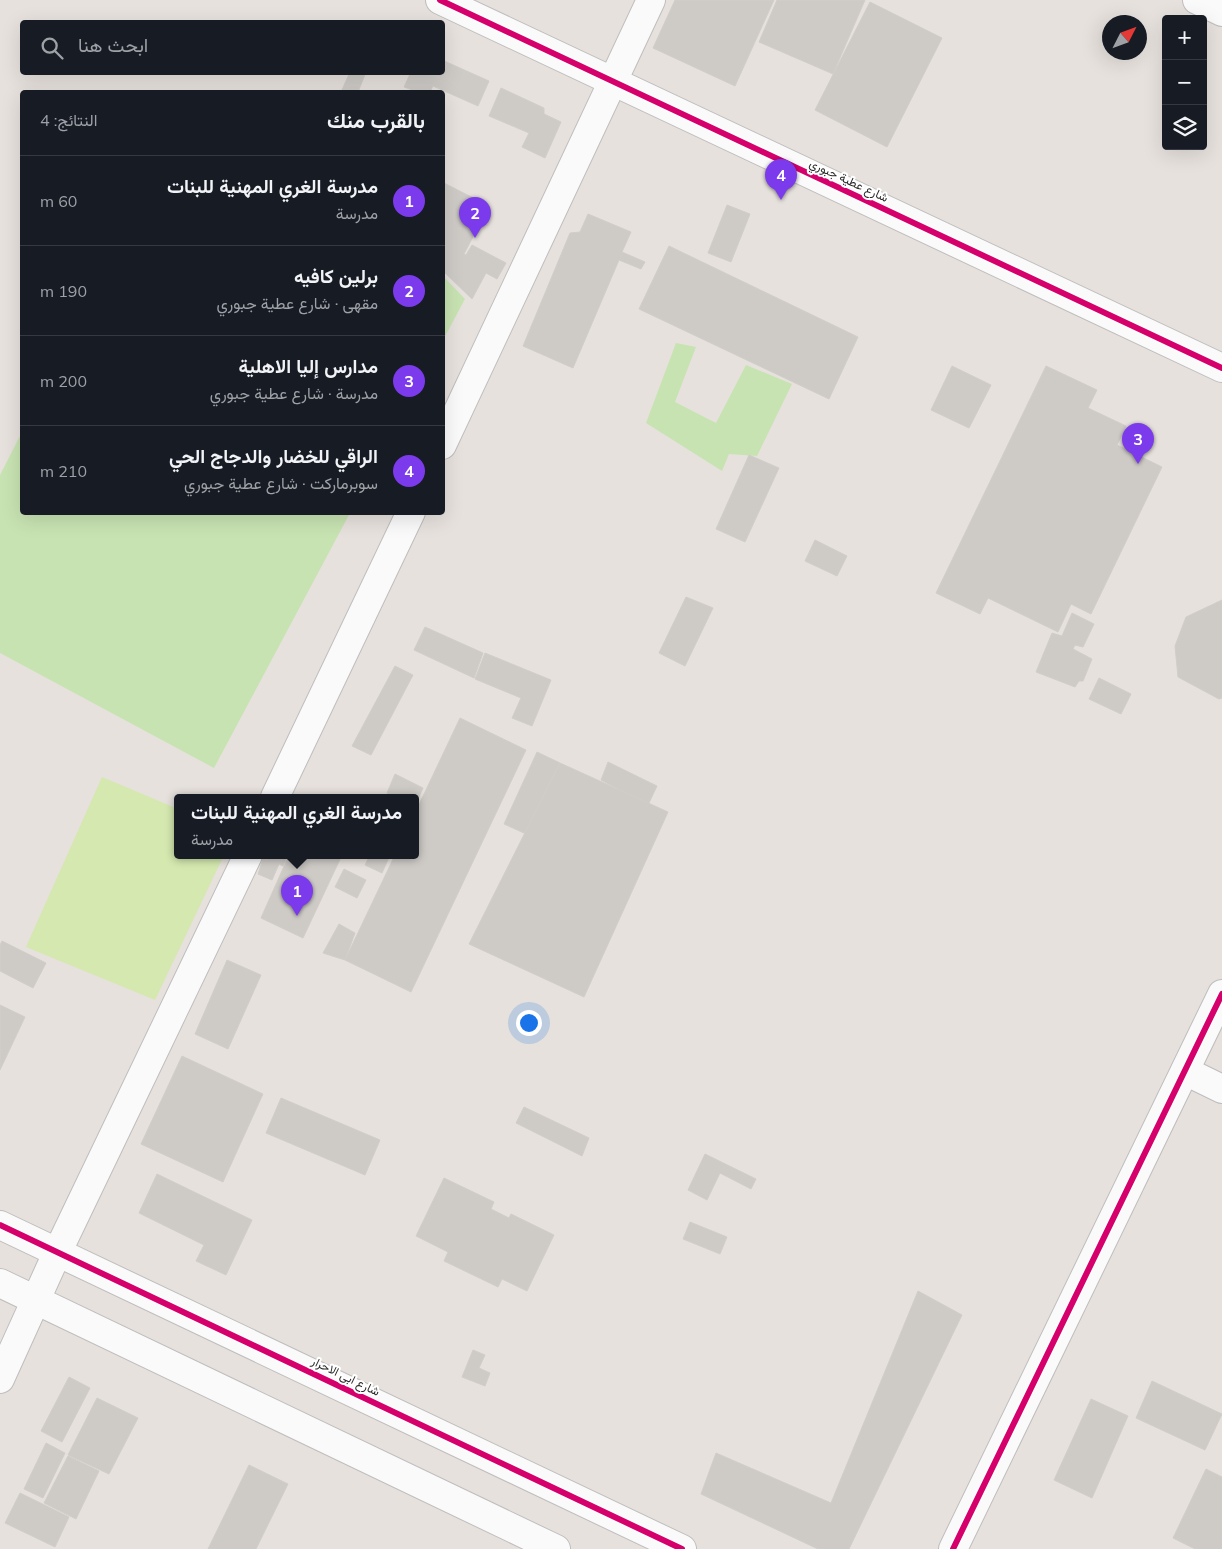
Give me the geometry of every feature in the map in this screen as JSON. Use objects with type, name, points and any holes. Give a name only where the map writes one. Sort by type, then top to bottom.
[{"type":"street","name":"شارع عطية جبوري","points":[[440,0],[1222,368]]},
{"type":"street","points":[[445,439],[651,0]]},
{"type":"street","points":[[1197,0],[1222,12]]},
{"type":"street","points":[[276,794],[410,515]]},
{"type":"street","points":[[0,1379],[58,1252],[246,859]]},
{"type":"street","points":[[953,1549],[1222,994]]},
{"type":"street","points":[[1185,1071],[1222,1089]]},
{"type":"street","name":"شارع ابی الاحرار","points":[[0,1225],[682,1549]]},
{"type":"street","points":[[0,1282],[556,1549]]},
{"type":"green space","points":[[445,278],[465,299],[445,336]]},
{"type":"green space","points":[[676,343],[696,347],[675,402],[716,423],[746,365],[792,384],[757,456],[729,454],[722,471],[646,423]]},
{"type":"green space","points":[[20,436],[20,515],[349,515],[214,768],[0,653],[0,475]]},
{"type":"green space","points":[[102,777],[174,807],[174,859],[222,859],[155,1000],[26,947]]},
{"type":"building","points":[[675,0],[774,0],[735,86],[653,48]]},
{"type":"building","points":[[777,0],[865,0],[833,74],[759,42]]},
{"type":"building","points":[[870,2],[942,38],[887,147],[815,110]]},
{"type":"building","points":[[445,61],[489,81],[478,106],[433,86],[431,90],[412,90],[404,87],[410,75],[445,75]]},
{"type":"building","points":[[349,75],[365,75],[359,90],[342,90]]},
{"type":"building","points":[[501,88],[544,108],[544,114],[561,122],[545,158],[522,147],[529,133],[489,116]]},
{"type":"building","points":[[445,184],[489,206],[464,254],[466,255],[472,245],[506,263],[497,279],[486,273],[472,299],[445,273]]},
{"type":"building","points":[[727,205],[750,214],[731,262],[708,253]]},
{"type":"building","points":[[588,214],[631,232],[622,252],[645,262],[641,269],[619,260],[573,368],[523,346],[570,233],[580,232]]},
{"type":"building","points":[[669,246],[858,337],[829,399],[639,309]]},
{"type":"building","points":[[952,366],[991,385],[969,428],[931,410]]},
{"type":"building","points":[[1046,366],[1097,390],[1088,408],[1126,426],[1117,445],[1162,467],[1091,614],[1071,604],[1058,632],[988,598],[980,614],[936,593]]},
{"type":"building","points":[[749,455],[779,468],[745,542],[716,529]]},
{"type":"building","points":[[815,540],[847,556],[837,576],[805,561]]},
{"type":"building","points":[[686,597],[713,608],[685,666],[659,653]]},
{"type":"building","points":[[1222,600],[1222,698],[1219,699],[1178,677],[1175,646],[1186,617]]},
{"type":"building","points":[[1072,613],[1094,624],[1083,647],[1075,645],[1073,649],[1092,659],[1083,681],[1079,681],[1075,687],[1036,672],[1052,633],[1062,636]]},
{"type":"building","points":[[425,627],[483,653],[474,678],[414,650]]},
{"type":"building","points":[[485,653],[551,680],[532,726],[512,718],[521,698],[475,679]]},
{"type":"building","points":[[395,666],[413,675],[371,755],[352,746]]},
{"type":"building","points":[[1099,678],[1131,694],[1121,714],[1089,699]]},
{"type":"building","points":[[460,718],[526,750],[411,992],[345,960],[393,859],[419,859],[419,805]]},
{"type":"building","points":[[537,752],[560,763],[526,834],[504,824]]},
{"type":"building","points":[[608,762],[657,786],[648,805],[601,780]]},
{"type":"building","points":[[560,763],[668,812],[584,997],[469,944]]},
{"type":"building","points":[[395,774],[423,788],[419,797],[419,794],[387,793]]},
{"type":"building","points":[[263,859],[286,859],[283,866],[279,864],[272,880],[258,874]]},
{"type":"building","points":[[287,859],[340,859],[303,938],[261,918]]},
{"type":"building","points":[[368,859],[388,859],[382,873],[365,865]]},
{"type":"building","points":[[344,869],[366,880],[357,898],[335,887]]},
{"type":"building","points":[[339,924],[355,933],[345,960],[323,953]]},
{"type":"building","points":[[2,941],[46,963],[33,988],[0,971],[0,945]]},
{"type":"building","points":[[227,960],[261,975],[228,1049],[195,1034]]},
{"type":"building","points":[[0,1005],[25,1017],[0,1070]]},
{"type":"building","points":[[182,1056],[263,1094],[223,1182],[141,1144]]},
{"type":"building","points":[[281,1098],[380,1140],[365,1175],[266,1133]]},
{"type":"building","points":[[524,1107],[589,1138],[582,1156],[516,1123]]},
{"type":"building","points":[[705,1154],[756,1179],[751,1189],[720,1173],[707,1200],[688,1190]]},
{"type":"building","points":[[157,1174],[252,1220],[226,1275],[196,1261],[204,1245],[139,1213]]},
{"type":"building","points":[[444,1178],[494,1202],[491,1209],[509,1218],[511,1214],[554,1235],[527,1291],[502,1279],[498,1287],[444,1261],[448,1252],[416,1236]]},
{"type":"building","points":[[690,1222],[727,1237],[720,1254],[683,1239]]},
{"type":"building","points":[[918,1291],[962,1315],[849,1549],[818,1549],[701,1494],[716,1453],[831,1503]]},
{"type":"building","points":[[473,1350],[485,1355],[479,1368],[490,1373],[485,1386],[462,1377]]},
{"type":"building","points":[[69,1377],[90,1388],[62,1442],[41,1431]]},
{"type":"building","points":[[1152,1381],[1222,1414],[1205,1450],[1136,1418]]},
{"type":"building","points":[[97,1398],[138,1418],[109,1474],[68,1455]]},
{"type":"building","points":[[1091,1399],[1128,1416],[1092,1498],[1054,1480]]},
{"type":"building","points":[[46,1443],[65,1453],[43,1498],[24,1489]]},
{"type":"building","points":[[68,1456],[99,1471],[76,1519],[44,1503]]},
{"type":"building","points":[[249,1465],[288,1484],[256,1549],[208,1549]]},
{"type":"building","points":[[1206,1469],[1222,1477],[1222,1549],[1195,1549],[1173,1538]]},
{"type":"building","points":[[20,1493],[69,1517],[55,1547],[5,1523]]},
{"type":"cycle path","points":[[440,0],[1222,368]]},
{"type":"cycle path","points":[[953,1549],[1222,994]]},
{"type":"cycle path","points":[[0,1225],[682,1549]]},
{"type":"place","name":"الراقي للخضار والدجاج الحي","points":[[781,200]]},
{"type":"place","name":"برلين كافيه","points":[[475,238]]},
{"type":"place","name":"مدارس إليا الاهلية","points":[[1138,464]]},
{"type":"place","name":"مدرسة الغري المهنية للبنات","points":[[297,916]]}]
